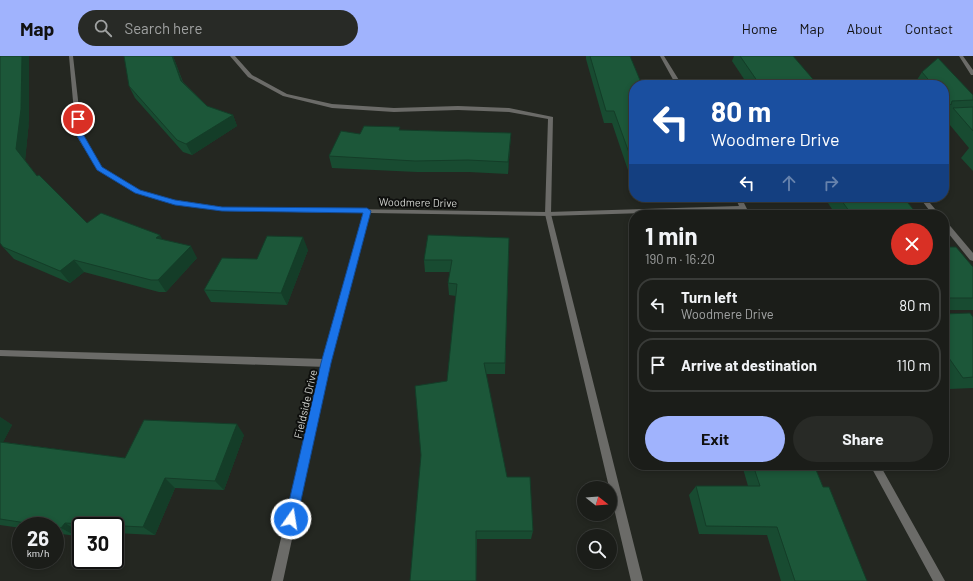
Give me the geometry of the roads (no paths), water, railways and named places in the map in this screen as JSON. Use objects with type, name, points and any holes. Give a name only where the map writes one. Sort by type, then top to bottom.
[{"type":"street","name":"Woodmere Drive","points":[[71,56],[79,134],[99,168],[138,192],[175,202],[222,209],[548,214],[629,212]]},
{"type":"street","points":[[232,56],[250,76],[285,95],[332,106],[394,110],[458,108],[509,110],[550,118],[548,214],[637,581]]},
{"type":"street","points":[[662,56],[677,80]]},
{"type":"street","points":[[961,56],[973,74]]},
{"type":"street","points":[[949,116],[973,115]]},
{"type":"street","points":[[740,202],[743,208]]},
{"type":"street","points":[[926,202],[933,210]]},
{"type":"street","name":"Woodmere Drive","points":[[678,210],[743,208]]},
{"type":"street","name":"Fieldside Drive","points":[[277,581],[326,363],[367,211]]},
{"type":"street","points":[[949,229],[973,258]]},
{"type":"street","points":[[0,353],[326,363]]},
{"type":"street","points":[[878,470],[939,581]]}]
